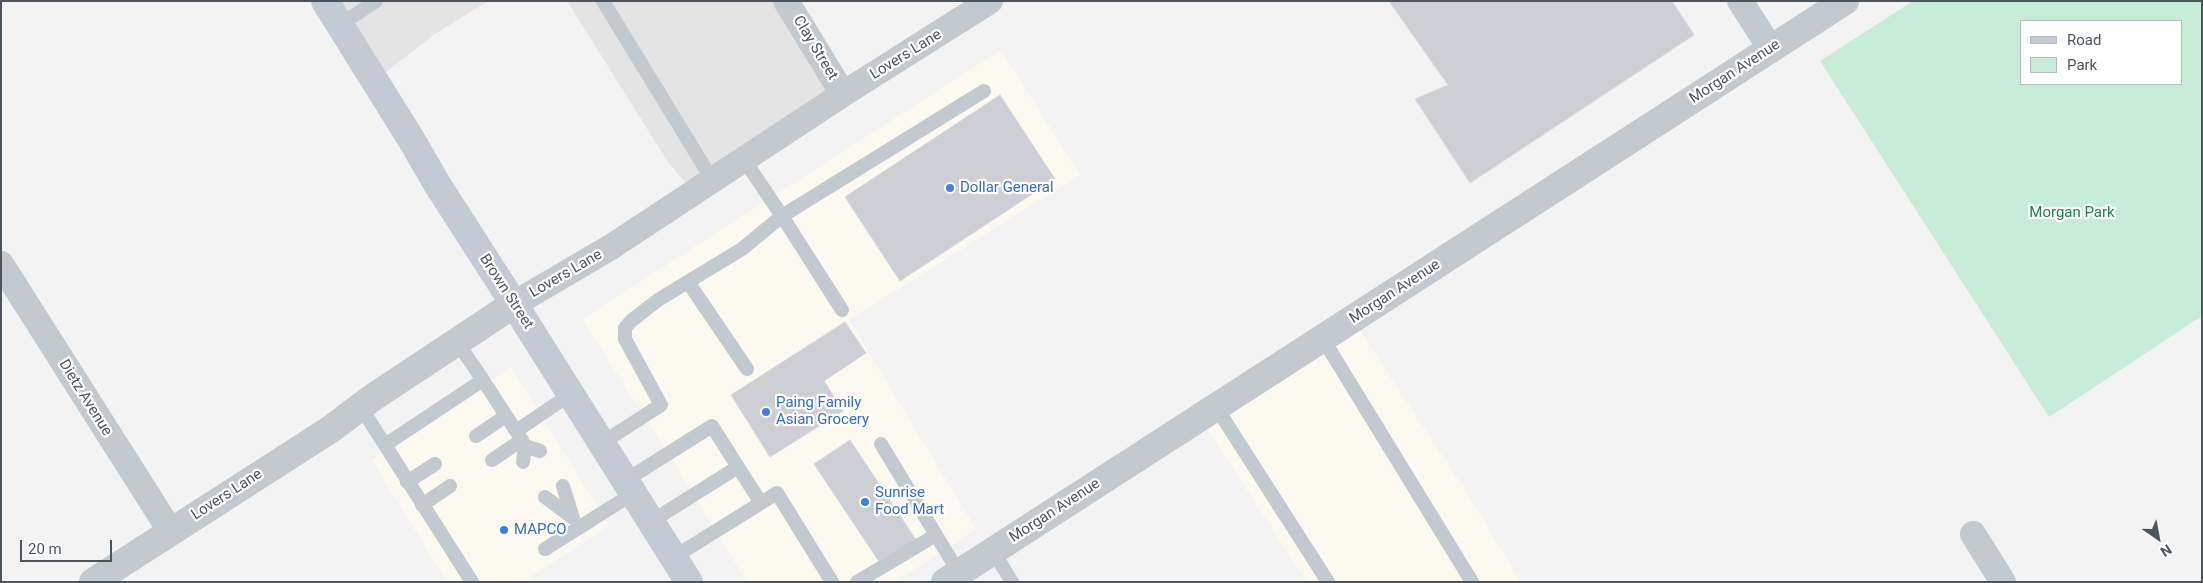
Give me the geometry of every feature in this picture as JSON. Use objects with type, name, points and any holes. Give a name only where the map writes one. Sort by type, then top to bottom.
[{"type":"main road","name":"Brown Street","points":[[325,1],[437,184],[689,582]]},
{"type":"street","name":"Clay Street","points":[[786,1],[843,94]]},
{"type":"street","name":"Lovers Lane","points":[[93,582],[331,429],[360,406],[514,304],[611,247],[745,161],[843,94],[990,1]]},
{"type":"street","points":[[1740,1],[1771,49]]},
{"type":"street","name":"Morgan Avenue","points":[[952,577],[1845,1]]},
{"type":"street","name":"Dietz Avenue","points":[[1,264],[171,532]]},
{"type":"street","points":[[1973,534],[2003,582]]},
{"type":"lane","points":[[340,25],[376,1]]},
{"type":"lane","points":[[603,1],[713,181]]},
{"type":"lane","points":[[602,444],[660,405],[625,339],[625,328],[631,321],[658,300],[742,249],[782,216],[984,91]]},
{"type":"lane","points":[[745,161],[842,310]]},
{"type":"lane","points":[[688,282],[747,369]]},
{"type":"lane","points":[[1323,338],[1472,582]]},
{"type":"lane","points":[[457,342],[521,439],[540,451]]},
{"type":"lane","points":[[384,445],[483,380]]},
{"type":"lane","points":[[492,460],[521,439],[571,394]]},
{"type":"lane","points":[[360,406],[472,582]]},
{"type":"lane","points":[[1216,407],[1328,582]]},
{"type":"lane","points":[[476,436],[506,416]]},
{"type":"lane","points":[[545,550],[576,523],[630,487],[712,426],[761,503]]},
{"type":"lane","points":[[521,439],[523,462]]},
{"type":"lane","points":[[881,444],[936,535],[952,577]]},
{"type":"lane","points":[[408,482],[435,464]]},
{"type":"lane","points":[[652,521],[738,467]]},
{"type":"lane","points":[[422,505],[450,486]]},
{"type":"lane","points":[[563,486],[576,523]]},
{"type":"lane","points":[[674,557],[777,493],[832,582]]},
{"type":"lane","points":[[545,497],[576,523]]},
{"type":"lane","points":[[857,582],[936,535]]},
{"type":"lane","points":[[993,551],[1012,582]]},
{"type":"shaded area","points":[[325,1],[488,1],[432,36],[375,81]]},
{"type":"shaded area","points":[[567,1],[786,1],[843,94],[694,193],[668,162]]},
{"type":"shaded area","points":[[1001,50],[1080,175],[849,320],[976,529],[895,582],[747,582],[676,466],[582,319]]},
{"type":"shaded area","points":[[1352,319],[1469,496],[1521,582],[1307,582],[1200,418]]},
{"type":"shaded area","points":[[511,367],[609,526],[523,582],[447,582],[372,460]]},
{"type":"green space","name":"Morgan Park","points":[[1913,1],[2202,1],[2202,316],[2049,417],[1820,61]]},
{"type":"building","points":[[1389,1],[1672,1],[1694,35],[1470,183],[1415,99],[1448,85]]},
{"type":"building","name":"Dollar General","points":[[1000,95],[1055,179],[900,281],[845,197]]},
{"type":"building","points":[[845,322],[866,353],[824,381],[843,411],[770,457],[731,395]]},
{"type":"building","name":"Sunrise Food Mart","points":[[850,440],[916,540],[880,563],[814,464]]},
{"type":"place","name":"Dollar General","points":[[950,188]]},
{"type":"place","name":"Paing Family Asian Grocery","points":[[766,412]]},
{"type":"place","name":"Sunrise Food Mart","points":[[865,502]]},
{"type":"place","name":"MAPCO","points":[[504,530]]}]
